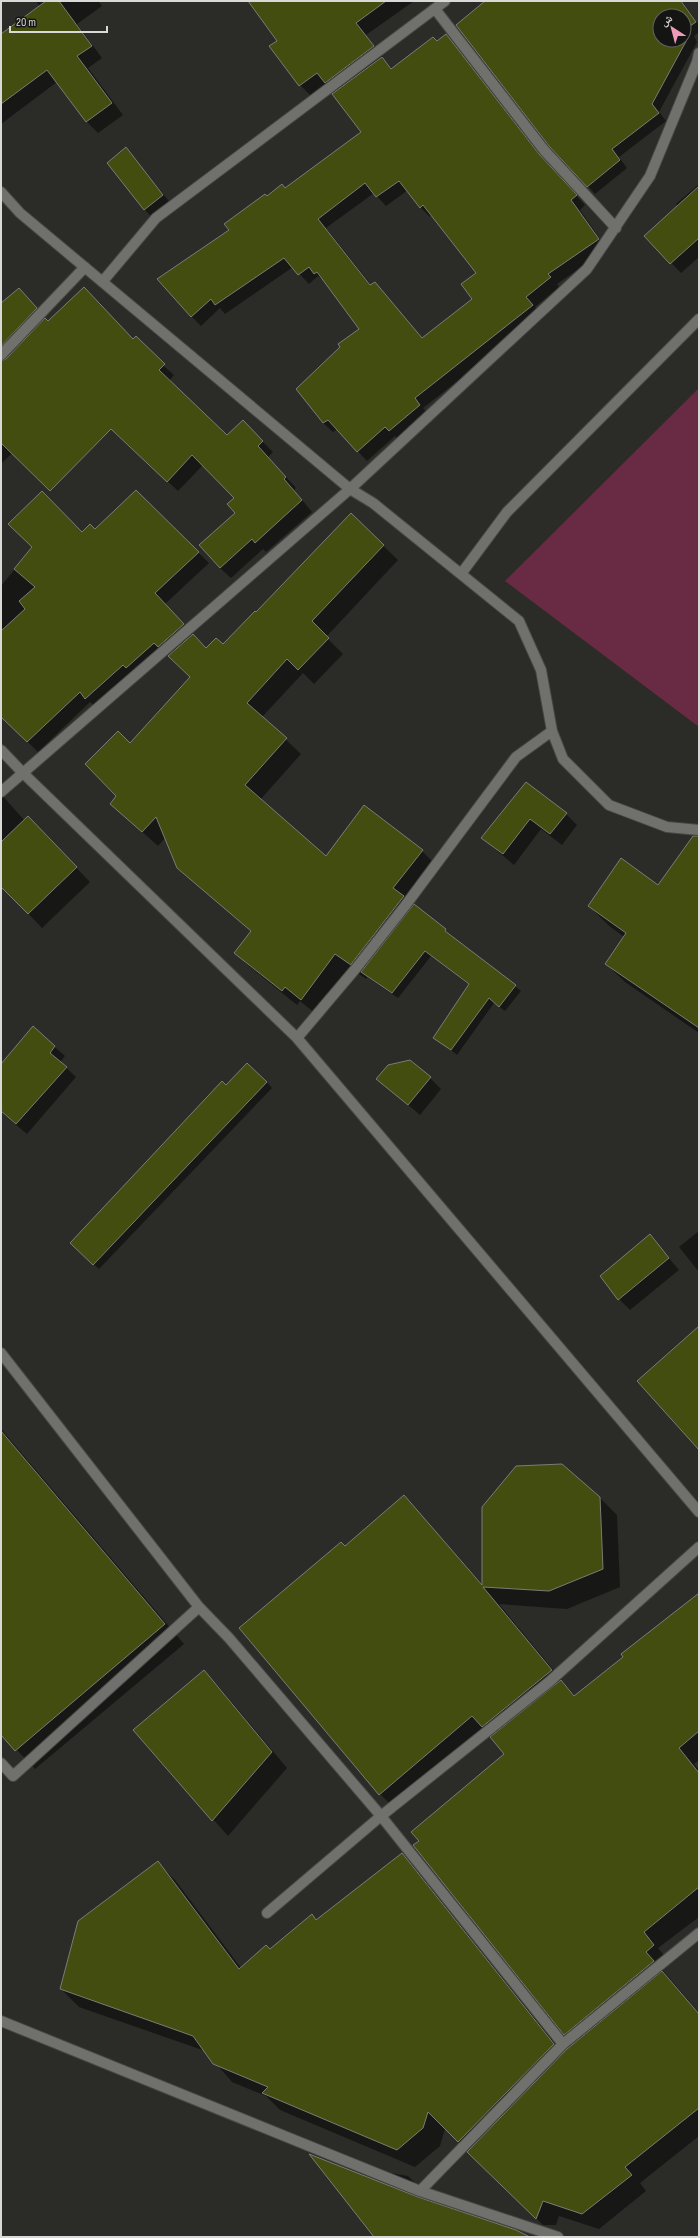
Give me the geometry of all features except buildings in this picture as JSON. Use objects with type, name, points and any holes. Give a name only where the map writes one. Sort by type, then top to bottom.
[{"type":"street","points":[[102,281],[156,218],[445,1]]},
{"type":"street","points":[[435,9],[544,150],[616,228]]},
{"type":"street","points":[[1,792],[350,489],[588,269],[650,176],[697,62],[699,53]]},
{"type":"street","points":[[1,192],[20,213],[350,489],[373,503],[519,621],[541,670],[552,731],[563,759],[608,805],[667,827],[699,830]]},
{"type":"street","points":[[1,355],[84,267]]},
{"type":"street","points":[[460,574],[507,512],[699,319]]},
{"type":"street","points":[[297,1038],[400,912],[516,757],[552,731]]},
{"type":"street","points":[[1,750],[297,1038],[699,1512]]},
{"type":"street","points":[[1,1354],[199,1607],[229,1638],[380,1816],[563,2044]]},
{"type":"street","points":[[267,1913],[380,1816],[549,1682],[699,1547]]},
{"type":"street","points":[[1,1763],[13,1776],[199,1607]]},
{"type":"street","points":[[420,2191],[563,2044],[699,1933]]},
{"type":"street","points":[[1,2020],[420,2191],[558,2237]]},
{"type":"shaded area","points":[[699,388],[699,727],[505,581]]}]
